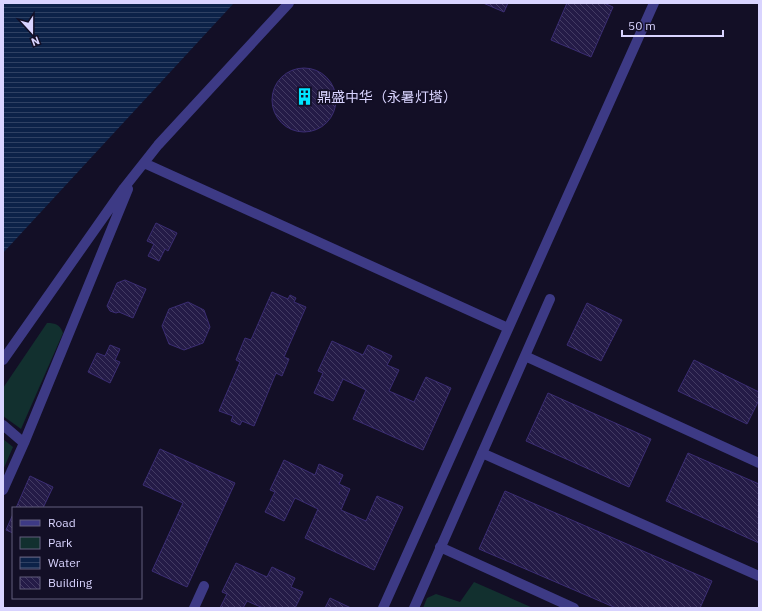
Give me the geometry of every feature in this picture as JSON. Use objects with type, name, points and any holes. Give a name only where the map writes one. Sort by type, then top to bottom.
[{"type":"street","points":[[3,360],[134,176],[158,145],[289,3]]},
{"type":"street","points":[[383,608],[654,3]]},
{"type":"street","points":[[144,163],[508,328]]},
{"type":"street","points":[[3,490],[24,443],[134,176]]},
{"type":"street","points":[[414,608],[550,298]]},
{"type":"street","points":[[525,356],[759,464]]},
{"type":"street","points":[[3,425],[24,443]]},
{"type":"street","points":[[482,453],[759,576]]},
{"type":"street","points":[[440,547],[574,608]]},
{"type":"street","points":[[194,608],[204,586]]},
{"type":"green space","points":[[47,323],[57,325],[63,333],[21,429],[3,416],[3,388]]},
{"type":"green space","points":[[3,439],[13,447],[3,470]]},
{"type":"green space","points":[[474,582],[533,608],[423,608],[427,598],[436,594],[460,602]]},
{"type":"water","points":[[3,3],[234,3],[3,253]]},
{"type":"building","points":[[483,3],[508,3],[504,12]]},
{"type":"building","points":[[567,3],[604,3],[613,7],[591,57],[551,40]]},
{"type":"building","name":"鼎盛中华（永暑灯塔）","points":[[304,68],[322,74],[330,82],[336,100],[330,118],[322,126],[304,132],[286,126],[278,118],[272,100],[278,82],[286,74]]},
{"type":"building","points":[[156,223],[177,233],[168,251],[165,249],[159,261],[148,256],[154,244],[147,241]]},
{"type":"building","points":[[125,280],[146,289],[133,318],[119,312],[116,313],[110,311],[107,306],[117,283]]},
{"type":"building","points":[[272,292],[288,299],[290,295],[296,298],[294,302],[306,307],[284,357],[289,359],[282,376],[276,373],[254,426],[242,421],[240,425],[231,421],[233,416],[219,411],[240,362],[236,360],[245,338],[251,340]]},
{"type":"building","points":[[188,302],[204,310],[210,327],[203,343],[184,350],[169,344],[162,326],[169,309]]},
{"type":"building","points":[[587,303],[622,320],[601,361],[567,345]]},
{"type":"building","points":[[332,341],[363,355],[368,345],[392,356],[387,365],[399,370],[389,391],[414,402],[426,377],[451,388],[423,450],[353,419],[366,390],[343,379],[333,401],[314,393],[323,373],[318,371]]},
{"type":"building","points":[[110,345],[120,349],[115,360],[120,362],[110,383],[88,372],[97,353],[105,356]]},
{"type":"building","points":[[694,360],[759,392],[759,400],[747,424],[678,391]]},
{"type":"building","points":[[548,393],[651,439],[629,487],[526,441]]},
{"type":"building","points":[[160,449],[235,483],[187,587],[152,571],[183,503],[143,485]]},
{"type":"building","points":[[688,453],[759,484],[759,543],[666,501]]},
{"type":"building","points":[[284,460],[315,475],[319,464],[343,475],[339,484],[350,489],[341,510],[366,521],[377,496],[403,507],[374,570],[305,538],[318,509],[295,498],[284,521],[265,512],[275,492],[270,490]]},
{"type":"building","points":[[30,476],[53,487],[43,507],[16,507]]},
{"type":"building","points":[[505,491],[712,581],[700,608],[616,608],[479,549]]},
{"type":"building","points":[[12,516],[12,533],[6,530]]},
{"type":"building","points":[[236,563],[267,577],[272,567],[295,578],[291,587],[303,592],[295,608],[263,608],[247,601],[243,608],[220,608],[227,594],[222,592]]},
{"type":"building","points":[[330,598],[351,608],[325,608]]},
{"type":"place","name":"鼎盛中华（永暑灯塔）","points":[[304,97]]}]
